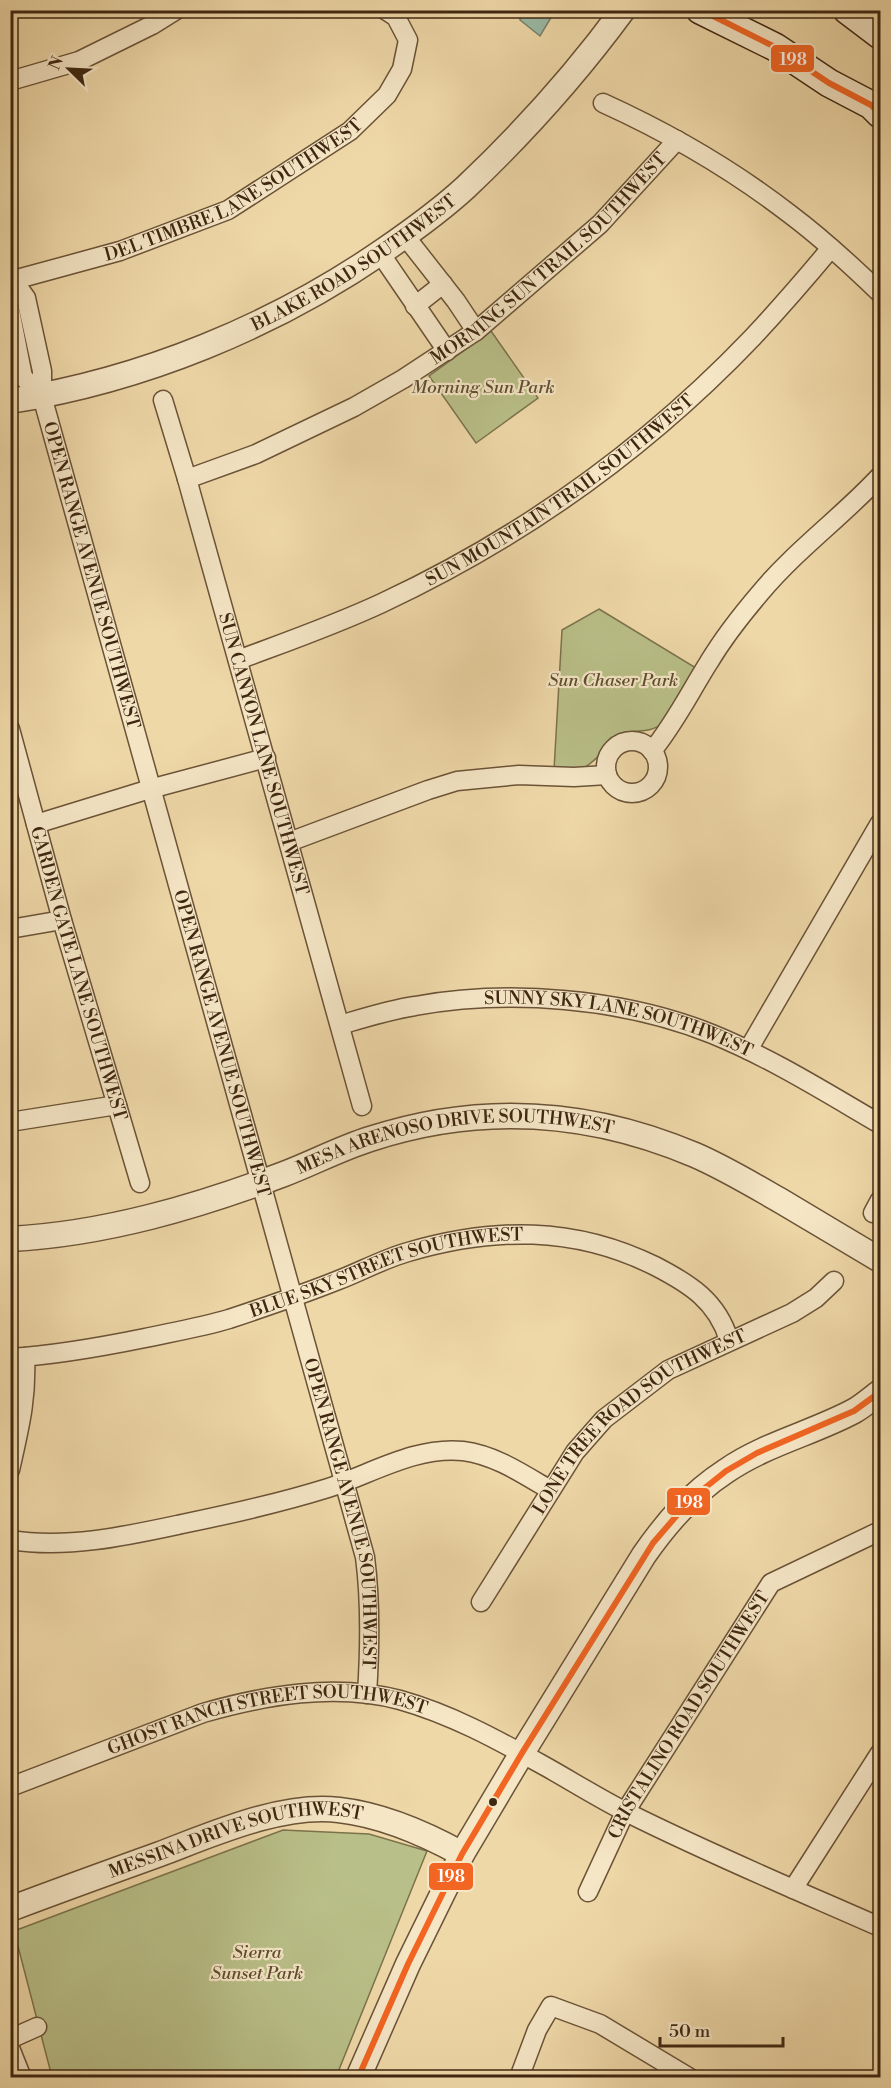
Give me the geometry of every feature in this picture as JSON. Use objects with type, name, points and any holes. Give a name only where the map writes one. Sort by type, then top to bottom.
[{"type":"main road","points":[[700,10],[775,47],[829,83],[871,105],[880,114]]},
{"type":"main road","points":[[847,10],[880,35]]},
{"type":"street","points":[[10,81],[79,61],[152,26],[176,10]]},
{"type":"street","name":"DEL TIMBRE LANE SOUTHWEST","points":[[11,280],[120,251],[228,210],[350,131],[387,95],[402,69],[408,40],[396,16],[385,10]]},
{"type":"street","name":"BLAKE ROAD SOUTHWEST","points":[[10,401],[42,396],[122,375],[197,350],[275,315],[380,253],[465,188],[519,133],[577,68],[623,10]]},
{"type":"street","points":[[603,103],[677,140],[754,188],[792,215],[880,293]]},
{"type":"street","name":"MORNING SUN TRAIL SOUTHWEST","points":[[188,478],[293,438],[366,400],[476,331],[600,224],[677,140]]},
{"type":"street","points":[[405,236],[476,331]]},
{"type":"street","name":"SUN MOUNTAIN TRAIL SOUTHWEST","points":[[238,660],[335,624],[382,603],[464,561],[546,512],[635,446],[706,383],[753,337],[831,248]]},
{"type":"street","points":[[380,253],[447,351]]},
{"type":"street","points":[[11,280],[26,296],[42,371],[42,396]]},
{"type":"street","points":[[416,306],[443,284]]},
{"type":"street","points":[[10,310],[23,377],[42,396]]},
{"type":"street","points":[[17,345],[36,341]]},
{"type":"street","name":"OPEN RANGE AVENUE SOUTHWEST","points":[[42,396],[365,1557],[370,1623],[367,1694]]},
{"type":"street","name":"SUN CANYON LANE SOUTHWEST","points":[[163,400],[188,478],[362,1106]]},
{"type":"street","points":[[652,751],[671,728],[714,654],[761,592],[784,566],[880,476]]},
{"type":"street","name":"GARDEN GATE LANE SOUTHWEST","points":[[11,730],[62,920],[140,1183]]},
{"type":"street","points":[[633,741],[652,751],[658,766],[653,782],[640,792],[624,792],[610,782],[607,775],[608,758],[613,749],[620,744],[633,741]]},
{"type":"street","points":[[36,824],[150,789],[266,758]]},
{"type":"street","points":[[289,842],[458,781],[519,775],[574,777],[607,775]]},
{"type":"street","points":[[748,1050],[880,823]]},
{"type":"street","points":[[10,929],[62,920]]},
{"type":"street","name":"SUNNY SKY LANE SOUTHWEST","points":[[339,1025],[394,1010],[444,1002],[499,998],[565,1000],[638,1012],[711,1034],[748,1050],[782,1066],[880,1124]]},
{"type":"street","points":[[10,1122],[117,1105]]},
{"type":"street","name":"MESA ARENOSO DRIVE SOUTHWEST","points":[[10,1239],[114,1226],[199,1203],[261,1182],[368,1139],[420,1124],[476,1116],[522,1114],[568,1120],[652,1139],[696,1155],[742,1179],[880,1260]]},
{"type":"street","name":"BLUE SKY STREET SOUTHWEST","points":[[18,1358],[71,1352],[227,1319],[294,1297],[407,1252],[474,1236],[509,1233],[585,1240],[628,1252],[675,1276],[706,1299],[723,1322],[729,1340]]},
{"type":"street","name":"LONE TREE ROAD SOUTHWEST","points":[[481,1602],[575,1452],[604,1419],[668,1370],[792,1313],[816,1298],[834,1281]]},
{"type":"street","points":[[10,1470],[25,1398],[18,1358]]},
{"type":"street","points":[[358,2078],[408,1964],[462,1854],[522,1753],[665,1524],[696,1492],[727,1469],[856,1410],[880,1392]]},
{"type":"street","points":[[10,1540],[43,1543],[83,1542],[143,1532],[265,1505],[344,1482],[417,1455],[464,1451],[495,1460],[550,1490]]},
{"type":"street","name":"CRISTALINO ROAD SOUTHWEST","points":[[588,1892],[625,1812],[771,1583],[880,1532]]},
{"type":"street","name":"GHOST RANCH STREET SOUTHWEST","points":[[10,1787],[203,1713],[235,1704],[300,1693],[367,1694],[399,1700],[472,1727],[625,1812],[880,1927]]},
{"type":"street","points":[[794,1888],[880,1753]]},
{"type":"street","name":"MESSINA DRIVE SOUTHWEST","points":[[10,1909],[243,1824],[294,1811],[338,1810],[369,1816],[420,1831],[462,1854]]},
{"type":"street","points":[[519,2078],[537,2030],[551,2006],[600,2024],[690,2078]]},
{"type":"street","points":[[10,2039],[37,2027]]},
{"type":"street","points":[[10,2048],[22,2078]]},
{"type":"green space","name":"Morning Sun Park","points":[[491,331],[538,398],[476,443],[429,376]]},
{"type":"green space","name":"Sun Chaser Park","points":[[599,609],[696,668],[665,722],[645,731],[616,735],[597,758],[583,769],[554,770],[562,630]]},
{"type":"green space","name":"Sierra Sunset Park","points":[[283,1830],[369,1834],[427,1851],[336,2077],[52,2077],[14,1931]]},
{"type":"shaded area","points":[[520,10],[555,11],[540,36],[520,20]]},
{"type":"transit line","name":"198","points":[[701,10],[775,47],[829,83],[871,105],[880,114]]},
{"type":"transit line","name":"198","points":[[358,2078],[408,1964],[462,1854],[653,1543],[691,1499],[726,1471],[757,1453],[854,1411],[880,1392]]}]
